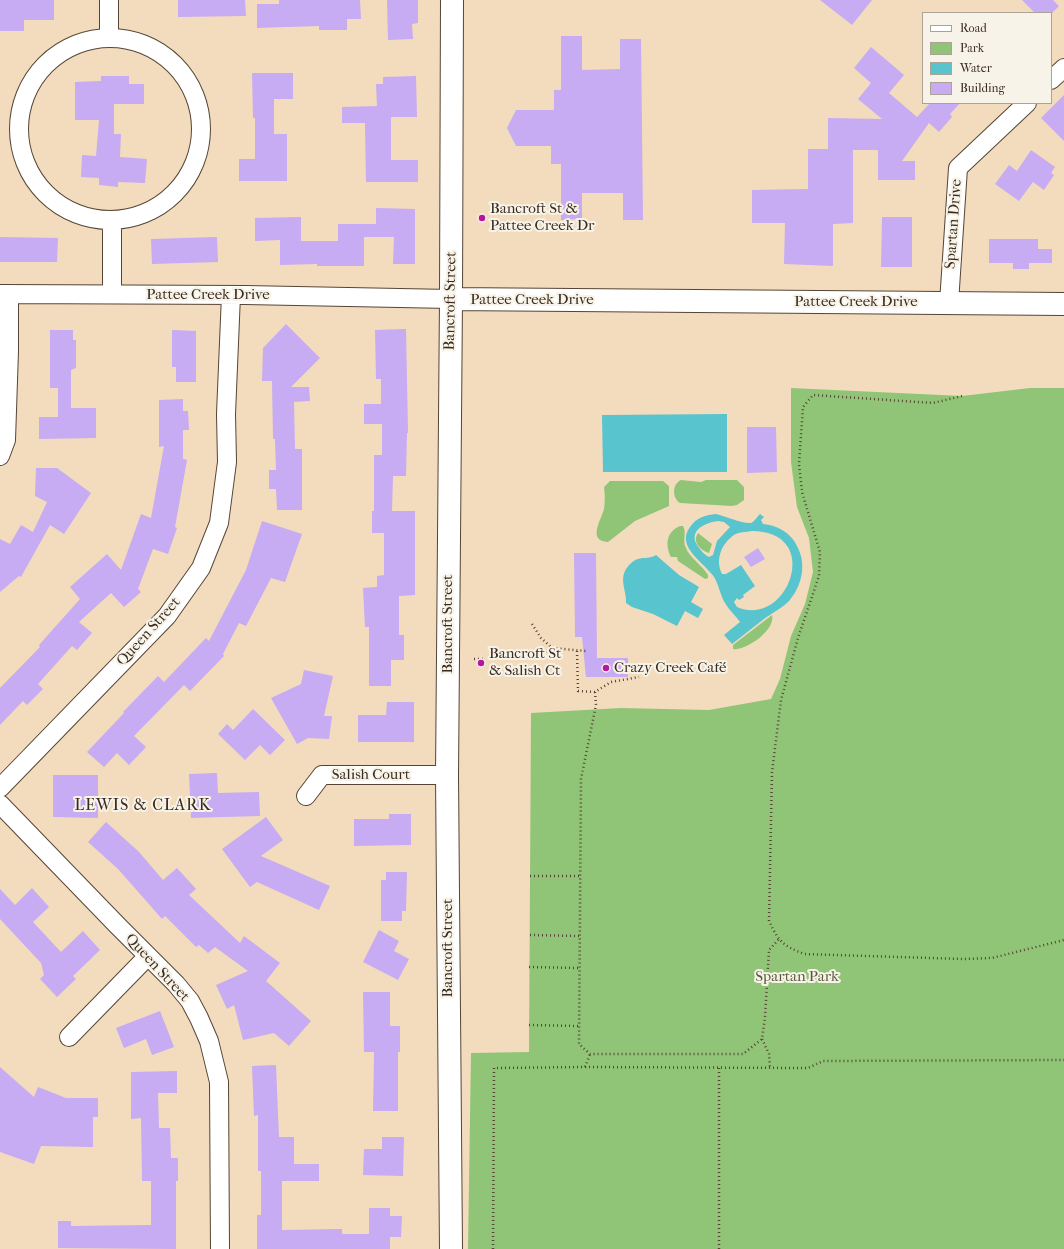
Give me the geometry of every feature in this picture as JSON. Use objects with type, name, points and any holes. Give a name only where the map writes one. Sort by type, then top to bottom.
[{"type":"street","points":[[109,0],[109,37]]},
{"type":"street","name":"Bancroft Street","points":[[451,1249],[447,775],[452,0]]},
{"type":"street","points":[[109,37],[124,38],[140,42],[154,49],[174,63],[186,78],[193,91],[199,109],[201,122],[200,141],[197,154],[191,170],[177,190],[164,202],[148,211],[130,217],[112,220],[97,219],[74,213],[64,208],[48,196],[36,182],[25,162],[21,153],[18,132],[20,112],[25,93],[34,77],[43,66],[58,53],[70,46],[90,39],[109,37]]},
{"type":"street","points":[[1052,79],[1064,68]]},
{"type":"street","name":"Spartan Drive","points":[[949,303],[958,168],[1026,104]]},
{"type":"street","points":[[112,220],[112,294]]},
{"type":"street","points":[[0,456],[6,440],[9,351],[5,294]]},
{"type":"street","name":"Pattee Creek Drive","points":[[5,294],[1064,304]]},
{"type":"street","name":"Queen Street","points":[[0,788],[167,616],[201,568],[220,522],[227,462],[226,414],[230,295]]},
{"type":"street","name":"Salish Court","points":[[306,796],[322,775],[447,775]]},
{"type":"street","name":"Queen Street","points":[[0,804],[176,984],[190,1001],[209,1041],[219,1082],[220,1249]]},
{"type":"street","points":[[69,1037],[148,956]]},
{"type":"path","points":[[962,396],[933,403],[813,395],[804,407],[799,464],[802,492],[820,552],[819,576],[798,638],[781,700],[772,772],[769,921],[779,939],[786,947],[804,954],[964,960],[992,958],[1064,940]]},
{"type":"path","points":[[532,624],[541,638],[552,648]]},
{"type":"path","points":[[531,659],[552,648],[586,652]]},
{"type":"path","points":[[577,651],[578,691],[595,692],[611,682],[639,677]]},
{"type":"path","points":[[474,659],[485,659]]},
{"type":"path","points":[[595,692],[596,705],[582,779],[578,1026],[579,1044],[590,1054],[743,1054],[762,1039]]},
{"type":"path","points":[[530,876],[581,876]]},
{"type":"path","points":[[530,934],[580,936]]},
{"type":"path","points":[[770,1068],[769,1054],[762,1039],[765,1017],[769,950],[779,939]]},
{"type":"path","points":[[529,967],[579,968]]},
{"type":"path","points":[[529,1025],[578,1026]]},
{"type":"path","points":[[584,1067],[590,1054]]},
{"type":"path","points":[[493,1249],[494,1068],[808,1068],[823,1061],[1064,1060]]},
{"type":"path","points":[[718,1249],[719,1068]]},
{"type":"green space","name":"Spartan Park","points":[[791,388],[962,396],[1030,388],[1064,388],[1064,1249],[468,1249],[471,1053],[529,1052],[531,713],[621,708],[709,710],[771,699],[780,679],[791,636],[805,604],[813,572],[809,538],[797,507],[791,462]]},
{"type":"green space","points":[[681,480],[701,482],[706,480],[737,480],[744,487],[744,500],[737,505],[732,506],[680,503],[674,495],[674,491],[676,485]]},
{"type":"green space","points":[[610,481],[663,481],[669,486],[669,506],[635,521],[608,542],[602,541],[598,538],[597,529],[604,509],[604,487]]},
{"type":"green space","points":[[680,526],[683,526],[684,528],[684,542],[688,551],[706,572],[708,578],[705,579],[678,561],[677,557],[671,557],[668,548],[669,535]]},
{"type":"green space","points":[[698,533],[712,544],[709,553],[700,548],[696,542],[696,536]]},
{"type":"green space","points":[[772,615],[772,621],[765,633],[745,647],[733,649],[733,645]]},
{"type":"water","points":[[727,414],[727,472],[603,472],[602,415]]},
{"type":"water","points":[[716,514],[751,523],[760,514],[764,517],[761,520],[763,524],[783,530],[791,537],[797,546],[802,560],[802,575],[800,582],[789,601],[732,644],[724,635],[740,622],[725,603],[714,577],[693,554],[686,541],[686,534],[695,521],[705,516]],"holes":[[[718,521],[724,522],[730,527],[717,541],[713,555],[709,557],[703,553],[696,543],[695,534],[706,524]],[[752,531],[774,535],[787,546],[792,561],[791,577],[783,593],[771,604],[755,610],[737,607],[734,602],[737,598],[739,600],[744,597],[743,595],[755,586],[741,565],[726,574],[722,574],[719,563],[720,553],[729,539],[738,533]]]},
{"type":"water","points":[[656,555],[679,575],[699,587],[691,602],[703,609],[698,618],[685,611],[677,626],[626,603],[623,578],[626,569],[631,563],[640,558],[652,557]]},
{"type":"building","points":[[0,0],[54,0],[54,20],[24,20],[24,31],[0,31]]},
{"type":"building","points":[[178,0],[245,0],[246,16],[178,17]]},
{"type":"building","points":[[279,0],[360,0],[361,19],[347,19],[347,30],[319,30],[319,26],[257,28],[257,4],[279,4]]},
{"type":"building","points":[[387,0],[418,0],[418,23],[412,24],[413,39],[388,40]]},
{"type":"building","points":[[820,0],[872,0],[852,25]]},
{"type":"building","points":[[1022,0],[1053,0],[1059,6],[1052,13],[1034,12]]},
{"type":"building","points":[[561,36],[582,36],[582,70],[620,69],[620,39],[641,39],[643,220],[623,220],[623,193],[582,193],[582,219],[561,220],[561,164],[551,164],[551,146],[516,146],[507,128],[516,110],[554,110],[554,90],[561,90]]},
{"type":"building","points":[[871,47],[904,75],[889,93],[917,117],[929,104],[959,104],[950,114],[952,117],[939,132],[929,123],[902,161],[915,161],[915,180],[878,180],[878,150],[853,150],[853,223],[833,224],[833,266],[784,264],[785,223],[752,223],[752,190],[808,189],[808,149],[828,149],[828,118],[882,119],[858,99],[871,83],[854,68]]},
{"type":"building","points":[[252,73],[293,73],[293,99],[274,99],[274,134],[287,134],[287,181],[239,181],[239,159],[255,159],[255,118],[253,118]]},
{"type":"building","points":[[101,76],[129,76],[129,84],[144,84],[144,104],[114,104],[114,134],[121,134],[120,157],[147,159],[145,183],[118,182],[118,187],[99,185],[99,178],[81,177],[82,155],[96,156],[99,120],[75,120],[75,82],[101,81]]},
{"type":"building","points":[[416,76],[417,117],[391,117],[391,160],[418,160],[418,182],[366,182],[365,123],[342,123],[342,107],[377,106],[376,84],[383,84],[383,77]]},
{"type":"building","points":[[1064,95],[1064,141],[1041,118]]},
{"type":"building","points":[[1031,150],[1055,167],[1051,173],[1054,175],[1044,190],[1033,182],[1019,201],[995,184],[1009,165],[1017,171]]},
{"type":"building","points":[[376,208],[415,209],[415,264],[393,264],[394,237],[364,237],[364,266],[317,266],[317,264],[280,265],[280,240],[255,241],[255,218],[301,217],[301,241],[338,241],[338,224],[376,224]]},
{"type":"building","points":[[882,217],[912,217],[912,267],[881,267]]},
{"type":"building","points":[[0,237],[58,238],[57,262],[0,262]]},
{"type":"building","points":[[217,237],[218,262],[152,264],[151,239]]},
{"type":"building","points":[[989,239],[1038,239],[1038,249],[1052,249],[1052,263],[1029,263],[1029,269],[1013,269],[1013,263],[989,263]]},
{"type":"building","points":[[286,324],[320,358],[291,387],[309,387],[310,401],[294,402],[295,449],[302,449],[302,510],[277,510],[276,489],[269,489],[269,470],[276,470],[275,439],[273,439],[272,381],[262,381],[263,348]]},
{"type":"building","points":[[406,329],[408,433],[406,476],[393,476],[392,511],[415,511],[415,595],[399,596],[399,635],[404,635],[404,660],[391,660],[391,686],[369,686],[369,627],[365,627],[363,588],[377,587],[377,576],[384,575],[384,533],[372,533],[372,511],[374,511],[374,455],[382,455],[382,424],[364,424],[364,404],[381,404],[381,379],[376,379],[375,330]]},
{"type":"building","points":[[50,330],[73,330],[73,340],[76,340],[76,368],[71,370],[71,408],[96,408],[96,438],[39,439],[39,417],[58,417],[58,388],[50,388]]},
{"type":"building","points":[[172,330],[196,331],[196,382],[176,382],[176,367],[172,367]]},
{"type":"building","points":[[183,399],[183,411],[188,411],[189,430],[183,430],[183,459],[187,460],[175,527],[177,528],[168,554],[153,549],[138,589],[141,592],[124,607],[111,593],[79,622],[92,633],[77,650],[72,646],[38,684],[43,689],[27,705],[23,701],[0,725],[0,688],[40,647],[39,645],[80,599],[70,587],[107,554],[121,570],[141,514],[151,518],[164,446],[159,447],[159,400]]},
{"type":"building","points":[[747,427],[776,427],[777,472],[747,473]]},
{"type":"building","points":[[36,468],[57,468],[91,493],[64,534],[50,525],[21,577],[19,576],[0,592],[0,539],[10,544],[21,525],[33,532],[47,502],[35,496]]},
{"type":"building","points":[[262,521],[302,534],[285,582],[271,578],[246,626],[239,623],[223,654],[224,656],[190,691],[184,685],[134,736],[146,747],[129,765],[117,753],[104,767],[87,752],[158,676],[164,682],[206,638],[209,641],[246,570]]},
{"type":"building","points":[[758,548],[765,559],[751,567],[744,557]]},
{"type":"building","points":[[574,553],[596,553],[597,658],[628,658],[628,677],[586,677],[582,637],[575,637]]},
{"type":"building","points":[[304,670],[333,676],[324,716],[332,716],[329,739],[308,738],[297,744],[271,698],[301,684]]},
{"type":"building","points":[[387,702],[414,702],[414,742],[358,742],[358,715],[386,715]]},
{"type":"building","points":[[253,709],[285,740],[270,755],[260,745],[245,760],[218,734],[227,724],[233,730]]},
{"type":"building","points":[[217,773],[218,793],[259,792],[260,816],[191,818],[189,774]]},
{"type":"building","points":[[53,775],[98,775],[98,818],[53,817]]},
{"type":"building","points":[[389,814],[411,814],[411,845],[354,846],[354,819],[389,819]]},
{"type":"building","points":[[266,817],[283,840],[261,856],[330,886],[319,910],[257,882],[250,887],[222,849]]},
{"type":"building","points":[[106,822],[139,852],[163,880],[177,868],[196,889],[189,895],[240,943],[244,936],[280,963],[266,981],[311,1021],[289,1046],[274,1033],[243,1040],[234,1005],[227,1009],[216,985],[248,971],[215,947],[208,953],[199,945],[196,947],[165,916],[162,919],[118,869],[88,842]]},
{"type":"building","points":[[386,872],[407,872],[406,911],[402,911],[402,921],[381,921],[381,880],[386,880]]},
{"type":"building","points":[[32,888],[49,907],[33,922],[61,952],[83,931],[100,950],[73,976],[76,979],[57,997],[40,979],[44,975],[41,963],[0,919],[0,889],[15,905]]},
{"type":"building","points":[[379,930],[399,941],[394,951],[409,959],[398,980],[363,962]]},
{"type":"building","points":[[363,992],[390,992],[390,1026],[400,1026],[400,1052],[398,1052],[398,1111],[373,1111],[374,1052],[364,1052]]},
{"type":"building","points":[[160,1011],[174,1047],[152,1055],[146,1039],[124,1048],[116,1028]]},
{"type":"building","points":[[276,1065],[279,1137],[294,1137],[294,1164],[319,1164],[319,1181],[282,1181],[282,1230],[342,1229],[342,1234],[369,1234],[369,1208],[390,1208],[390,1216],[402,1216],[401,1237],[390,1237],[390,1249],[257,1249],[257,1215],[261,1215],[261,1171],[258,1171],[258,1115],[254,1116],[252,1066]]},
{"type":"building","points":[[0,1067],[34,1097],[38,1087],[66,1098],[98,1098],[98,1117],[93,1117],[93,1147],[41,1146],[34,1164],[0,1152]]},
{"type":"building","points":[[177,1071],[177,1093],[158,1093],[159,1128],[170,1128],[171,1158],[178,1158],[178,1181],[176,1181],[176,1249],[58,1248],[58,1221],[71,1221],[71,1226],[151,1225],[151,1181],[142,1181],[141,1118],[131,1119],[131,1072]]},
{"type":"building","points":[[382,1137],[404,1137],[403,1176],[363,1175],[364,1149],[382,1149]]},
{"type":"place","name":"Bancroft St & Pattee Creek Dr","points":[[482,218]]},
{"type":"place","name":"Bancroft St & Salish Ct","points":[[481,663]]},
{"type":"place","name":"Crazy Creek Café","points":[[606,668]]},
{"type":"district","name":"LEWIS & CLARK","points":[[143,806]]}]
